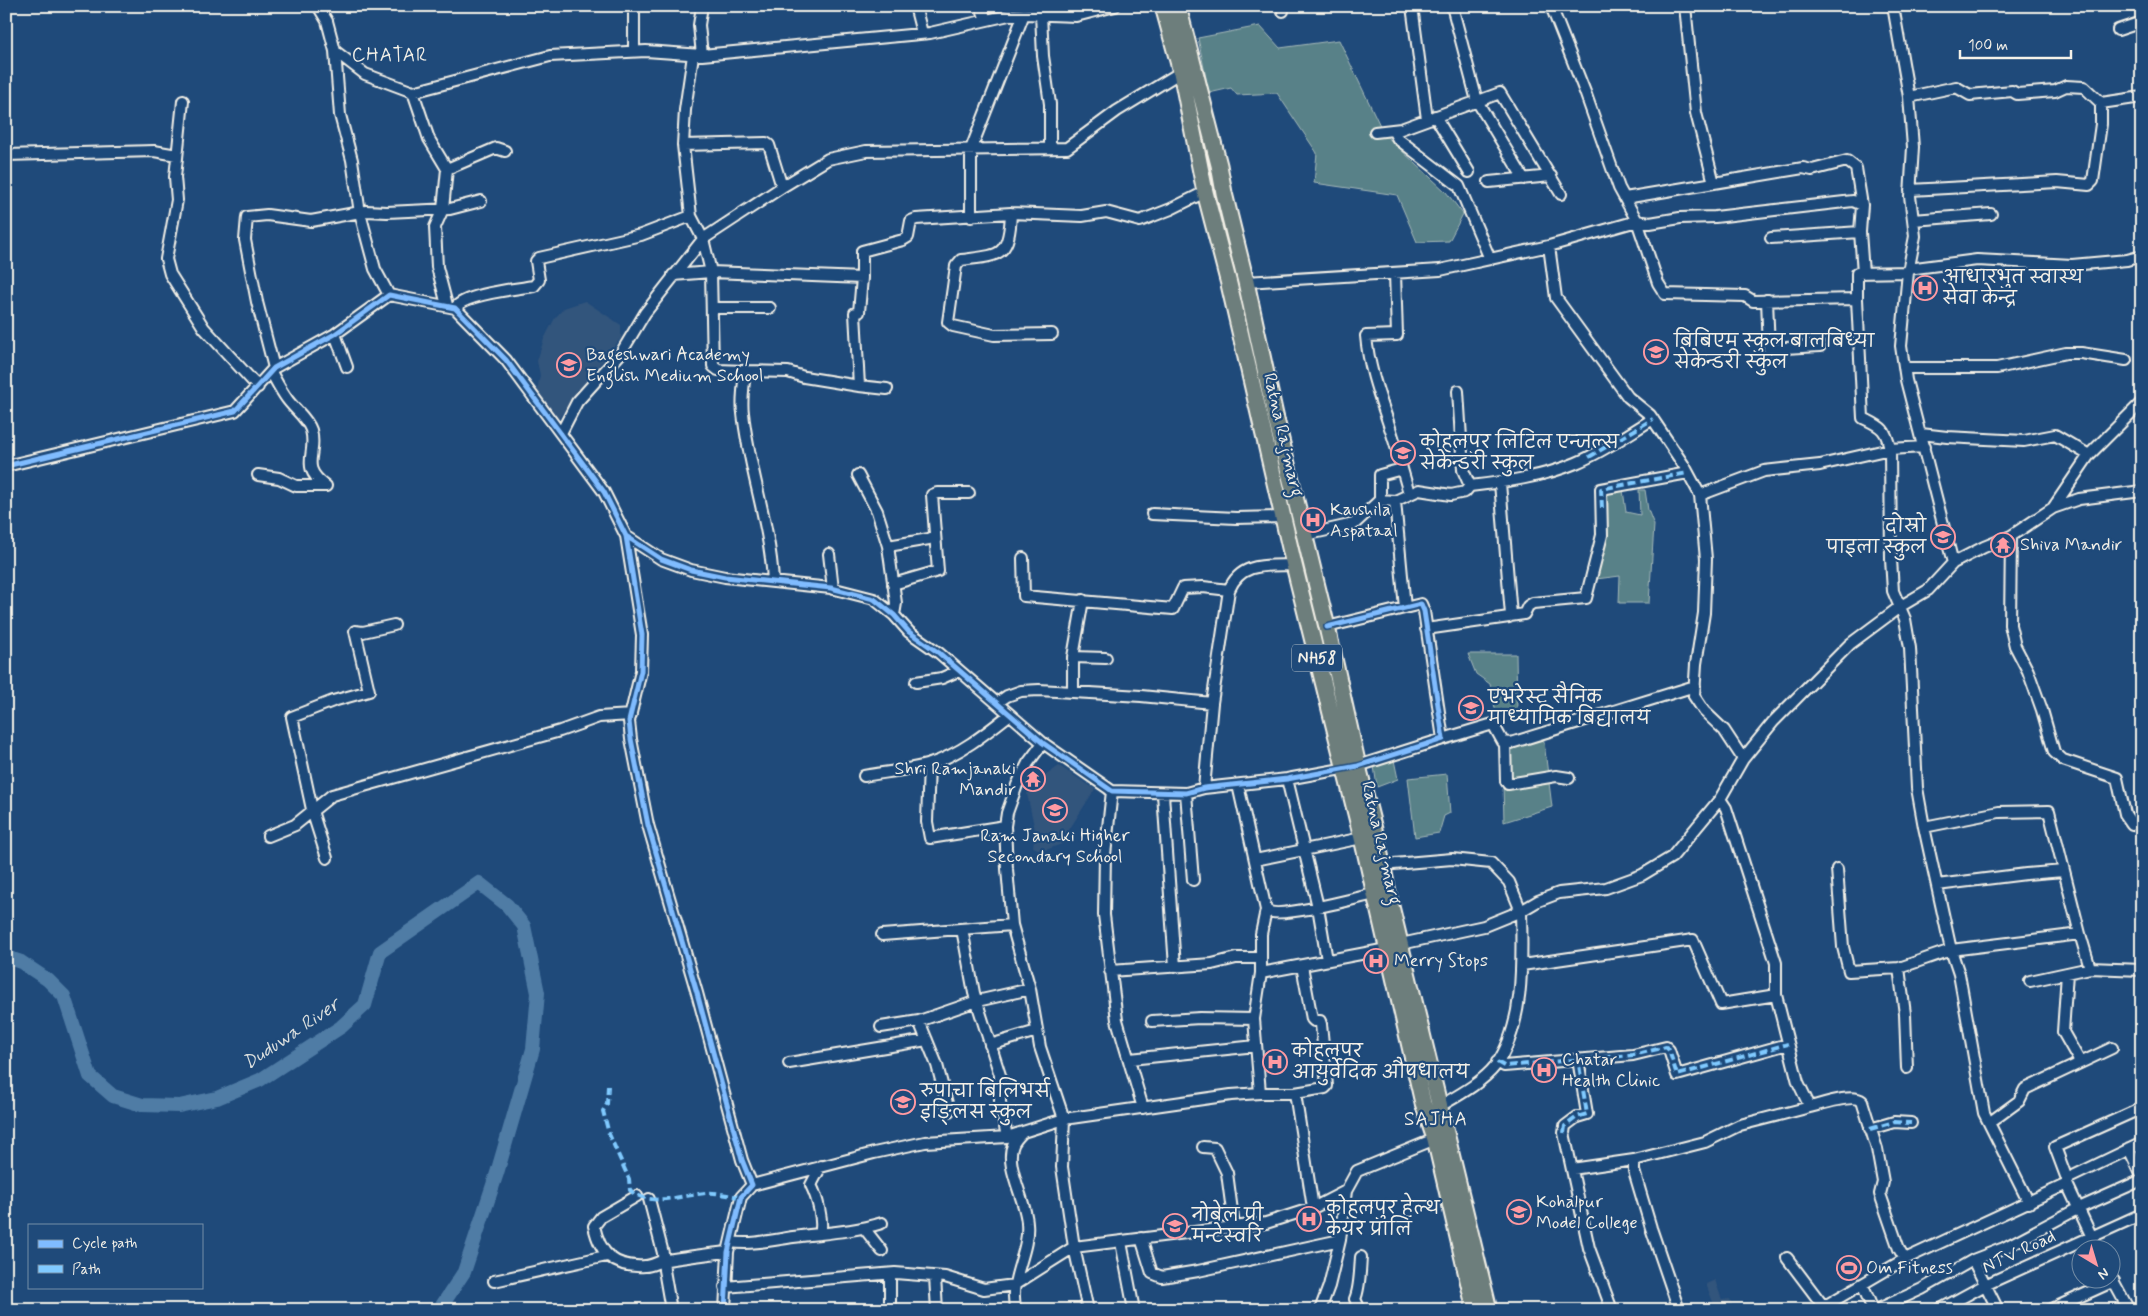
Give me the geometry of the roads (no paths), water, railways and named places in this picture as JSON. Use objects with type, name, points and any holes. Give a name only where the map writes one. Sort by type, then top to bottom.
[{"type":"highway","name":"Ratna Rajmarg","points":[[1163,6],[1181,72],[1205,192],[1229,284],[1294,565],[1351,768],[1382,865],[1394,946],[1423,1103],[1435,1140],[1475,1310]]},
{"type":"highway","name":"Ratna Rajmarg","points":[[1178,6],[1219,165],[1275,415],[1327,627],[1362,838],[1374,894],[1394,946],[1440,1106],[1489,1310]]},
{"type":"street","points":[[318,6],[327,21],[335,52],[340,115],[352,160],[360,213],[375,269],[389,294]]},
{"type":"street","points":[[634,6],[634,51]]},
{"type":"street","points":[[702,6],[697,55],[685,110],[683,145],[691,216],[703,239],[711,272],[713,366],[718,370],[788,372],[804,377],[887,389]]},
{"type":"street","points":[[915,6],[922,33]]},
{"type":"street","points":[[981,6],[986,20]]},
{"type":"street","points":[[335,52],[365,74],[414,92],[550,56],[634,51],[697,55],[922,33],[1024,14],[1076,16],[1115,6]]},
{"type":"street","points":[[1412,6],[1431,118],[1469,172]]},
{"type":"street","points":[[1452,6],[1477,101],[1524,179]]},
{"type":"street","points":[[1551,6],[1585,92],[1619,188],[1638,221],[1658,283],[1665,294],[1745,296],[1752,301],[1857,299]]},
{"type":"street","points":[[1685,6],[1696,113],[1714,183]]},
{"type":"street","points":[[1893,6],[1909,97],[1912,147],[1910,190],[1915,236],[1908,271],[1902,346],[1905,368],[1953,564]]},
{"type":"street","points":[[971,217],[971,150],[1024,14]]},
{"type":"street","points":[[1041,14],[1043,56],[1050,104],[1050,148]]},
{"type":"street","points":[[2118,30],[2142,22]]},
{"type":"street","points":[[561,433],[577,402],[621,353],[645,313],[703,239],[828,159],[866,151],[1067,148],[1117,111],[1181,72]]},
{"type":"street","points":[[1909,97],[1956,87],[1970,95],[2012,91],[2017,94],[2054,91],[2066,86],[2084,87],[2101,103]]},
{"type":"street","points":[[414,92],[429,139],[447,169],[443,209],[435,227],[437,267],[451,307],[506,360],[604,492],[626,536],[642,635],[641,671],[630,715],[631,739],[648,825],[742,1160],[752,1185]]},
{"type":"street","points":[[1375,132],[1393,130],[1500,93],[1561,194]]},
{"type":"street","points":[[2101,103],[2142,97]]},
{"type":"street","points":[[183,101],[175,177],[177,200],[166,259],[170,274],[204,328],[258,387]]},
{"type":"street","points":[[1910,190],[2057,182],[2089,185],[2093,181],[2101,103]]},
{"type":"street","points":[[1393,130],[1398,139],[1459,186],[1490,259]]},
{"type":"street","points":[[683,145],[766,143],[769,145],[782,187]]},
{"type":"street","points":[[447,169],[496,148],[505,152]]},
{"type":"street","points":[[6,155],[154,152],[177,154]]},
{"type":"street","points":[[1625,198],[1803,168],[1812,170],[1847,161],[1856,168],[1862,205],[1860,232],[1863,273]]},
{"type":"street","points":[[1489,182],[1551,176]]},
{"type":"street","points":[[859,386],[855,313],[859,312],[861,307],[862,251],[908,237],[912,221],[921,218],[971,217],[1011,213],[1082,216],[1106,212],[1140,221],[1171,209],[1205,192]]},
{"type":"street","points":[[258,475],[279,478],[296,486],[326,486],[315,478],[310,470],[312,438],[310,428],[286,398],[272,370],[245,240],[247,217],[267,215],[312,221],[360,213],[443,209],[481,201]]},
{"type":"street","points":[[1246,282],[1440,270],[1549,246],[1638,221],[1650,223],[1680,218],[1715,217],[1853,201],[1862,205]]},
{"type":"street","points":[[1011,213],[1004,249],[996,256],[961,260],[956,266],[948,322],[994,335],[1052,334]]},
{"type":"street","points":[[1913,220],[1991,214]]},
{"type":"street","points":[[6,466],[235,411],[272,370],[335,334],[389,294],[451,307],[472,298],[534,286],[539,280],[536,261],[539,258],[641,235],[691,216]]},
{"type":"street","points":[[1772,238],[1860,232]]},
{"type":"street","points":[[1549,246],[1556,298],[1628,398],[1653,419],[1700,495],[1706,559],[1704,613],[1696,664],[1694,696],[1704,711],[1724,730],[1743,759]]},
{"type":"street","points":[[2029,1202],[1984,1113],[1959,974],[1951,950],[1924,827],[1917,788],[1910,648],[1901,606],[1893,591],[1890,449],[1887,434],[1880,427],[1863,418],[1857,273],[1908,271],[1977,260],[2072,265],[2127,260],[2142,256]]},
{"type":"street","points":[[673,276],[711,272],[862,278]]},
{"type":"street","points":[[1395,273],[1396,335],[1366,336],[1368,360],[1396,444],[1409,493]]},
{"type":"street","points":[[1766,300],[1769,349],[1820,346]]},
{"type":"street","points":[[712,308],[770,308]]},
{"type":"street","points":[[335,334],[347,367]]},
{"type":"street","points":[[1905,368],[1997,368],[2066,353],[2081,353],[2126,360]]},
{"type":"street","points":[[745,371],[742,412],[750,460],[772,553],[773,581]]},
{"type":"street","points":[[1458,391],[1463,470],[1470,486]]},
{"type":"street","points":[[2053,508],[2089,455],[2142,402]]},
{"type":"street","points":[[1305,535],[1354,524],[1380,500],[1395,501],[1419,490],[1451,495],[1465,492],[1470,486],[1500,483],[1574,464],[1653,419]]},
{"type":"street","points":[[1921,434],[2024,441],[2055,434],[2089,455]]},
{"type":"street","points":[[1700,495],[1764,470],[1820,465],[1890,449],[1924,447]]},
{"type":"street","points":[[1380,500],[1380,475],[1402,469]]},
{"type":"street","points":[[1426,630],[1524,614],[1528,606],[1533,603],[1586,598],[1602,535],[1601,489],[1688,473]]},
{"type":"street","points":[[858,475],[877,511],[888,546],[896,603],[894,615]]},
{"type":"street","points":[[1500,483],[1510,616]]},
{"type":"street","points":[[1261,973],[1302,966],[1484,926],[1559,893],[1606,888],[1642,875],[1672,856],[1720,799],[1743,759],[1773,722],[1850,644],[1901,606],[1928,590],[1953,564],[1984,547],[2011,536],[2053,508],[2078,499],[2142,491]]},
{"type":"street","points":[[893,584],[938,571],[932,495],[937,493],[969,493]]},
{"type":"street","points":[[1395,501],[1405,608]]},
{"type":"street","points":[[1152,514],[1236,518],[1283,517]]},
{"type":"street","points":[[626,536],[661,558],[691,570],[725,577],[833,589],[874,599],[894,615],[909,632],[940,653],[958,671],[1043,743],[1112,791],[1163,794],[1186,793],[1204,788],[1238,785],[1351,768],[1493,724],[1505,744],[1506,781],[1508,784],[1556,776],[1569,778]]},
{"type":"street","points":[[888,546],[929,540],[935,536]]},
{"type":"street","points":[[2011,536],[2010,625],[2015,646],[2028,671],[2042,710],[2054,752],[2063,760],[2117,778],[2125,814],[2132,824],[2142,825]]},
{"type":"street","points":[[829,554],[833,589]]},
{"type":"street","points":[[1023,558],[1024,596],[1173,609],[1182,588],[1203,587],[1229,590]]},
{"type":"street","points":[[1204,788],[1212,703],[1229,590],[1233,580],[1247,569],[1255,567],[1294,565]]},
{"type":"street","points":[[1073,692],[1073,657],[1083,600]]},
{"type":"street","points":[[1327,627],[1421,604],[1424,611],[1443,739]]},
{"type":"street","points":[[327,858],[313,811],[292,717],[333,701],[369,691],[355,631],[363,632],[394,625]]},
{"type":"street","points":[[1073,657],[1106,658]]},
{"type":"street","points":[[916,682],[942,678],[958,671]]},
{"type":"street","points":[[1505,744],[1695,686]]},
{"type":"street","points":[[997,703],[1007,696],[1021,691],[1039,690],[1212,703]]},
{"type":"street","points":[[864,776],[929,764],[978,739],[1009,714]]},
{"type":"street","points":[[268,836],[294,825],[332,796],[600,718],[630,715]]},
{"type":"street","points":[[1043,743],[1028,763],[1017,785],[1007,813],[1005,826],[1012,925],[1030,989],[1040,1047],[1064,1119],[1062,1167],[1074,1248],[1088,1310]]},
{"type":"street","points":[[929,764],[927,822],[930,838],[1005,826]]},
{"type":"street","points":[[1287,778],[1318,907],[1327,960]]},
{"type":"street","points":[[1238,785],[1266,910],[1261,934],[1261,973],[1254,1019],[1260,1093]]},
{"type":"street","points":[[1112,791],[1105,854],[1104,916],[1117,1020],[1143,1108]]},
{"type":"street","points":[[1186,793],[1193,880]]},
{"type":"street","points":[[1163,794],[1175,967]]},
{"type":"street","points":[[1720,799],[1726,808],[1776,963],[1776,995],[1798,1082],[1810,1107]]},
{"type":"street","points":[[1924,827],[1999,812],[2049,811],[2090,968]]},
{"type":"street","points":[[1255,860],[1362,838]]},
{"type":"street","points":[[1382,865],[1452,859],[1491,863],[1509,882],[1521,911],[1522,965],[1517,1007],[1509,1041],[1497,1062],[1466,1090],[1440,1106]]},
{"type":"street","points":[[1837,869],[1843,947],[1849,971],[1899,968],[1951,950],[2080,934]]},
{"type":"street","points":[[1937,885],[2064,871]]},
{"type":"street","points":[[1266,910],[1275,914],[1318,907],[1374,894]]},
{"type":"street","points":[[882,935],[1012,925]]},
{"type":"street","points":[[962,929],[977,1001],[1000,1075],[1000,1102],[1008,1137]]},
{"type":"street","points":[[1522,965],[1693,940],[1721,1004],[1776,995]]},
{"type":"street","points":[[1110,971],[1212,964],[1236,958],[1261,958]]},
{"type":"street","points":[[725,1310],[725,1287],[730,1247],[741,1197],[752,1185],[820,1166],[925,1142],[1008,1137],[1064,1119],[1260,1093],[1295,1092],[1324,1088],[1327,1086],[1321,1024],[1320,1021],[1312,1019],[1302,966]]},
{"type":"street","points":[[1899,968],[1905,1014],[1907,1068]]},
{"type":"street","points":[[2030,981],[2090,968],[2142,970]]},
{"type":"street","points":[[2067,973],[2063,1032],[2080,1062]]},
{"type":"street","points":[[882,1028],[919,1021],[977,1001],[1030,989]]},
{"type":"street","points":[[1152,1021],[1200,1018],[1254,1019]]},
{"type":"street","points":[[919,1021],[937,1065],[950,1111]]},
{"type":"street","points":[[990,1045],[1037,1031]]},
{"type":"street","points":[[789,1063],[926,1040]]},
{"type":"street","points":[[1497,1062],[1504,1066],[1633,1055],[1666,1047],[1669,1050],[1677,1075],[1788,1044]]},
{"type":"street","points":[[1130,1059],[1256,1046]]},
{"type":"street","points":[[1989,1123],[2019,1101],[2025,1089],[2112,1048]]},
{"type":"street","points":[[1578,1059],[1587,1114],[1577,1117],[1564,1126],[1567,1153],[1589,1248],[1612,1310]]},
{"type":"street","points":[[1295,1092],[1313,1208]]},
{"type":"street","points":[[1572,1169],[1634,1160],[1705,1142],[1740,1125],[1847,1098],[1859,1098],[1862,1100],[1884,1182],[1880,1194],[1899,1249],[1905,1259]]},
{"type":"street","points":[[2091,1237],[2055,1147],[2142,1108]]},
{"type":"street","points":[[1870,1128],[1894,1122],[1910,1123]]},
{"type":"street","points":[[1016,1310],[1012,1298],[1024,1252],[1028,1226],[1026,1211],[1011,1169],[1012,1145],[1022,1132]]},
{"type":"street","points":[[1320,1310],[1329,1286],[1340,1240],[1346,1191],[1357,1171],[1435,1140]]},
{"type":"street","points":[[1787,1258],[1821,1308],[1905,1259],[2029,1202],[2142,1143]]},
{"type":"street","points":[[1204,1147],[1215,1148],[1227,1173],[1234,1226]]},
{"type":"street","points":[[2129,1149],[2142,1176]]},
{"type":"street","points":[[1634,1160],[1634,1171],[1651,1228],[1679,1310]]},
{"type":"street","points":[[820,1166],[811,1185],[815,1194],[821,1224],[820,1234]]},
{"type":"street","points":[[1862,1284],[1874,1310],[1922,1289],[1973,1260],[2004,1248],[2078,1208],[2142,1180]]},
{"type":"street","points":[[725,1287],[890,1274],[944,1276],[984,1289],[1014,1285],[1074,1248],[1266,1223],[1313,1208],[1346,1191]]},
{"type":"street","points":[[606,1256],[600,1247],[594,1226],[601,1217],[637,1196]]},
{"type":"street","points":[[649,1199],[663,1253],[671,1310]]},
{"type":"street","name":"NTV Road","points":[[1939,1310],[1985,1285],[2142,1214]]},
{"type":"street","points":[[494,1280],[606,1256],[631,1266],[646,1266],[744,1244],[820,1234],[866,1231],[882,1223]]},
{"type":"street","points":[[866,1231],[869,1247]]},
{"type":"street","points":[[866,1231],[882,1251]]},
{"type":"street","points":[[1141,1238],[1152,1273],[1162,1276],[1198,1271],[1340,1240]]},
{"type":"street","points":[[1121,1242],[1134,1310]]},
{"type":"street","points":[[1360,1310],[1355,1299],[1359,1290],[1357,1284],[1361,1257]]},
{"type":"street","points":[[1973,1260],[1998,1310]]},
{"type":"street","points":[[890,1274],[890,1310]]},
{"type":"street","points":[[936,1277],[937,1310]]},
{"type":"street","points":[[2050,1310],[2093,1288]]},
{"type":"street","points":[[2117,1288],[2128,1310]]},
{"type":"waterway","name":"Duduwa River","points":[[6,957],[21,962],[48,980],[64,996],[90,1076],[113,1096],[142,1105],[179,1106],[217,1098],[260,1080],[341,1027],[365,1005],[380,952],[479,883],[507,905],[524,926],[538,993],[533,1049],[497,1173],[464,1272],[439,1310]]},
{"type":"place","name":"आधारभुत स्वास्थ सेवा केन्द्र","points":[[1925,288]]},
{"type":"place","name":"बिबिएम स्कुल बालबिध्या सेकेन्डरी स्कुल","points":[[1656,352]]},
{"type":"place","name":"Bageshwari Academy English Medium School","points":[[569,365]]},
{"type":"place","name":"कोहलपुर लिटिल एन्जल्स सेकेन्डरी स्कुल","points":[[1403,453]]},
{"type":"place","name":"Kaushila Aspataal","points":[[1313,520]]},
{"type":"place","name":"दोस्रो पाइला स्कुल","points":[[1943,537]]},
{"type":"place","name":"Shiva Mandir","points":[[2003,545]]},
{"type":"place","name":"एभरेस्ट सैनिक माध्यामिक बिद्यालय","points":[[1471,708]]},
{"type":"place","name":"Shri Ramjanaki Mandir","points":[[1033,779]]},
{"type":"place","name":"Ram Janaki Higher Secondary School","points":[[1055,810]]},
{"type":"place","name":"Merry Stops","points":[[1376,961]]},
{"type":"place","name":"कोहलपुर आयुर्वेदिक औषधालय","points":[[1275,1062]]},
{"type":"place","name":"Chatar Health Clinic","points":[[1544,1070]]},
{"type":"place","name":"रुपाचा बिलिभर्स इङ्लिस स्कुल","points":[[903,1102]]},
{"type":"place","name":"Kohalpur Model College","points":[[1519,1212]]},
{"type":"place","name":"कोहलपुर हेल्थ केयर प्रालि","points":[[1309,1219]]},
{"type":"place","name":"नोबेल प्री मन्टेस्वरि","points":[[1175,1226]]},
{"type":"place","name":"Om Fitness","points":[[1849,1268]]},
{"type":"district","name":"CHATAR","points":[[390,55]]},
{"type":"district","name":"SAJHA","points":[[1436,1119]]}]
